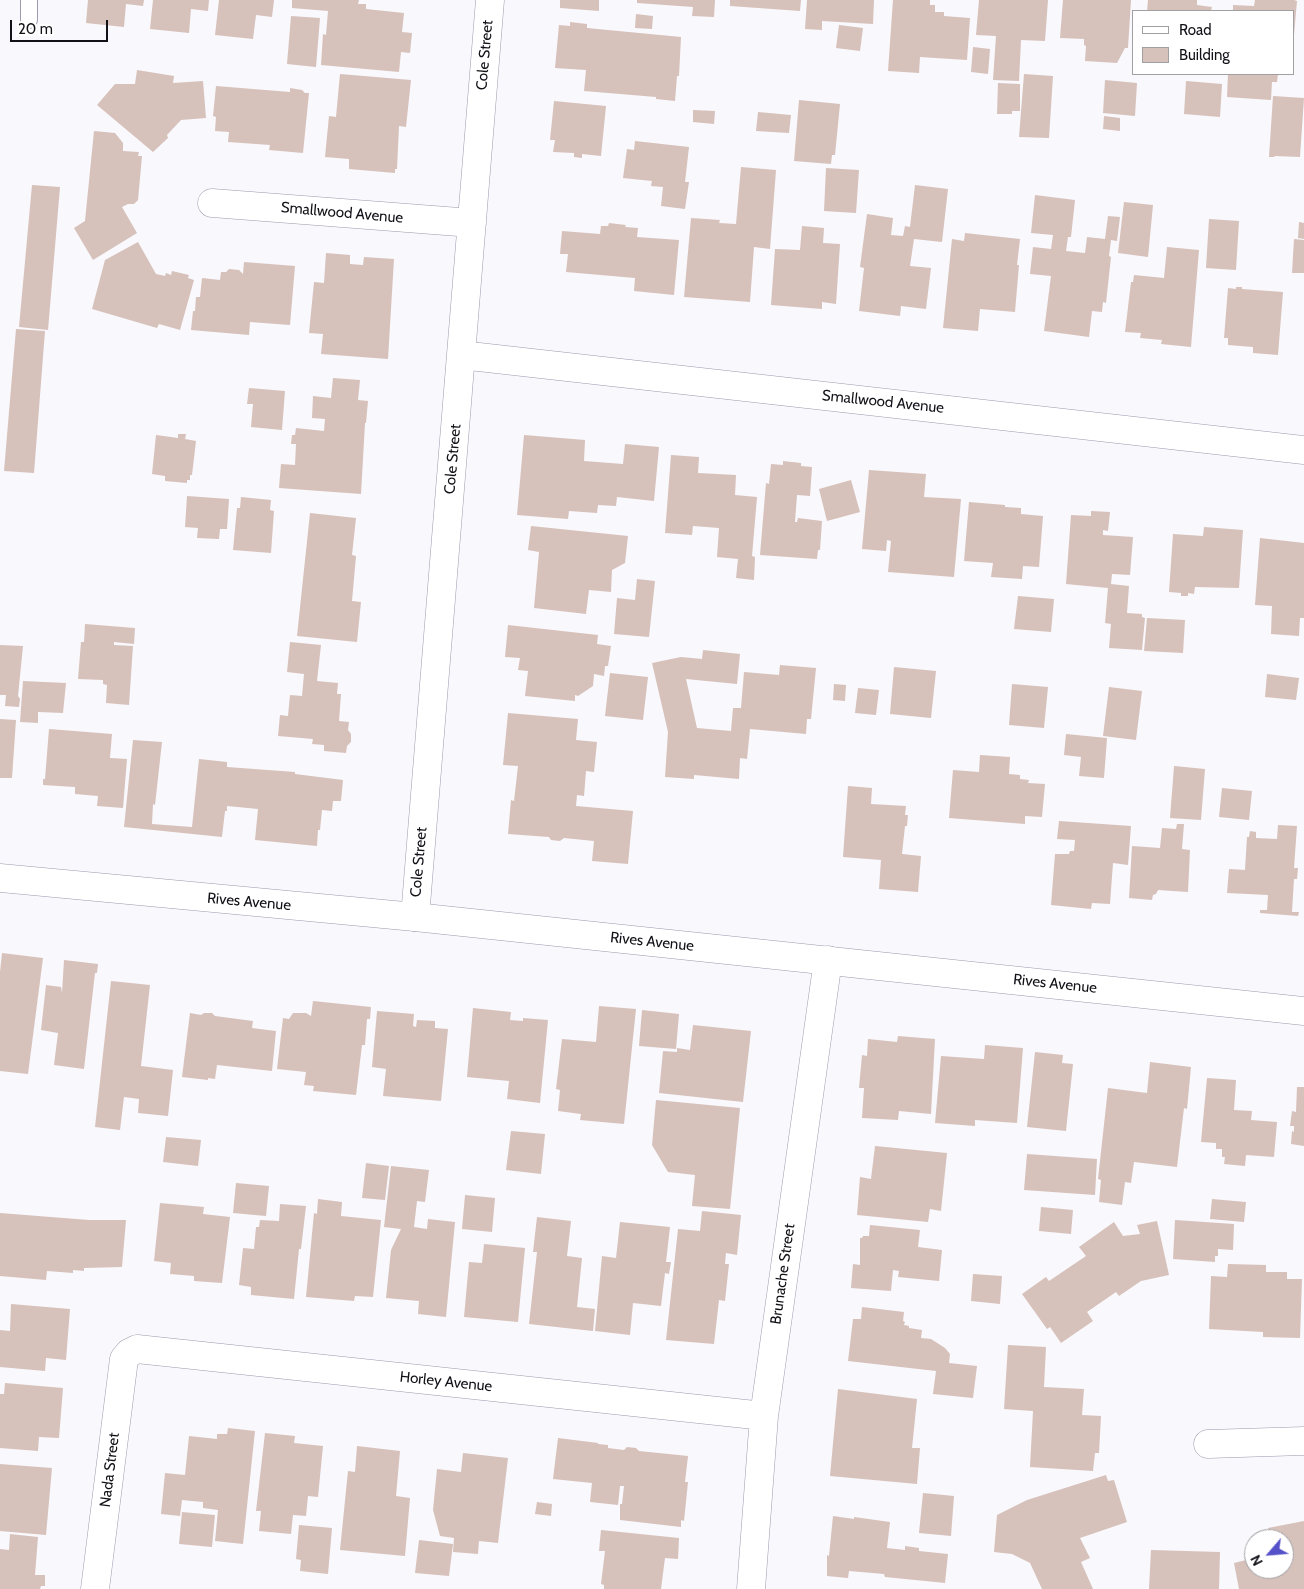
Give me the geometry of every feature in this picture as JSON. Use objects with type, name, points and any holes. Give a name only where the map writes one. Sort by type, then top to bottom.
[{"type":"street","name":"Cole Street","points":[[415,917],[490,0]]},
{"type":"street","name":"Smallwood Avenue","points":[[212,203],[472,224]]},
{"type":"street","name":"Smallwood Avenue","points":[[461,355],[1304,450]]},
{"type":"street","name":"Rives Avenue","points":[[0,878],[415,917],[1304,1011]]},
{"type":"street","name":"Brunache Street","points":[[751,1589],[764,1416],[828,960]]},
{"type":"street","name":"Horley Avenue","points":[[129,1353],[137,1348],[764,1416]]},
{"type":"street","name":"Nada Street","points":[[95,1589],[124,1359],[129,1353]]},
{"type":"street","points":[[1208,1444],[1304,1441]]},
{"type":"lane","points":[[29,0],[29,20]]},
{"type":"building","points":[[88,0],[144,0],[143,6],[126,4],[124,27],[86,23]]},
{"type":"building","points":[[153,0],[209,0],[208,11],[191,9],[189,33],[150,29]]},
{"type":"building","points":[[219,0],[274,0],[272,17],[256,15],[253,39],[215,35]]},
{"type":"building","points":[[292,0],[359,0],[358,4],[366,4],[366,9],[404,13],[402,32],[412,33],[410,53],[401,52],[399,72],[321,65],[323,34],[326,35],[328,11],[292,8]]},
{"type":"building","points":[[560,0],[599,0],[599,11],[560,8]]},
{"type":"building","points":[[637,0],[715,0],[714,17],[692,16],[693,7],[637,3]]},
{"type":"building","points":[[730,0],[801,0],[800,11],[730,6]]},
{"type":"building","points":[[807,0],[874,0],[873,24],[822,21],[822,30],[805,29]]},
{"type":"building","points":[[893,0],[930,0],[930,5],[935,5],[935,12],[944,12],[944,16],[970,18],[967,60],[920,57],[919,73],[888,71]]},
{"type":"building","points":[[979,0],[1048,0],[1045,41],[1021,40],[1019,81],[993,80],[996,36],[976,35]]},
{"type":"building","points":[[1063,0],[1131,0],[1128,48],[1125,48],[1117,63],[1085,61],[1086,46],[1084,45],[1084,39],[1060,38]]},
{"type":"building","points":[[1148,0],[1197,0],[1197,5],[1212,7],[1211,10],[1147,10]]},
{"type":"building","points":[[1255,0],[1297,1],[1294,35],[1294,10],[1233,10],[1233,5],[1254,6]]},
{"type":"building","points":[[636,14],[653,16],[652,29],[635,28]]},
{"type":"building","points":[[291,16],[320,18],[316,67],[287,64]]},
{"type":"building","points":[[570,22],[587,24],[587,28],[681,37],[679,76],[677,76],[675,101],[656,99],[656,97],[584,91],[586,70],[555,68],[559,25],[570,26]]},
{"type":"building","points":[[839,25],[863,28],[860,51],[836,48]]},
{"type":"building","points":[[973,47],[990,49],[988,74],[971,72]]},
{"type":"building","points":[[137,70],[174,76],[173,83],[203,81],[206,118],[181,120],[167,135],[168,138],[153,152],[97,105],[115,84],[135,84]]},
{"type":"building","points":[[340,74],[411,80],[406,127],[399,126],[397,169],[395,169],[395,173],[349,169],[349,159],[325,157],[329,116],[336,117]]},
{"type":"building","points":[[1024,74],[1053,76],[1049,138],[1019,137]]},
{"type":"building","points":[[1228,75],[1278,75],[1277,82],[1272,82],[1271,100],[1227,97]]},
{"type":"building","points":[[1105,80],[1137,83],[1135,116],[1103,113]]},
{"type":"building","points":[[1186,81],[1222,84],[1220,117],[1184,114]]},
{"type":"building","points":[[998,83],[1020,84],[1020,111],[1012,111],[1012,114],[997,114]]},
{"type":"building","points":[[216,86],[290,92],[290,88],[309,93],[303,153],[269,150],[270,145],[228,142],[229,132],[215,131],[216,117],[213,116]]},
{"type":"building","points":[[1273,96],[1304,98],[1300,157],[1269,157]]},
{"type":"building","points":[[799,100],[840,104],[835,155],[832,155],[831,164],[794,161]]},
{"type":"building","points":[[554,101],[606,106],[601,156],[582,154],[582,158],[574,157],[574,153],[553,152],[555,140],[550,140]]},
{"type":"building","points":[[693,110],[715,111],[714,124],[693,122]]},
{"type":"building","points":[[758,112],[791,115],[789,133],[756,131]]},
{"type":"building","points":[[1104,116],[1120,118],[1120,131],[1103,129]]},
{"type":"building","points":[[94,131],[115,133],[123,143],[123,151],[139,152],[138,156],[142,156],[138,200],[134,204],[122,207],[137,233],[93,260],[74,228],[85,221]]},
{"type":"building","points":[[635,141],[689,147],[685,182],[689,182],[685,209],[661,206],[663,187],[651,186],[652,181],[623,178],[627,149],[634,150]]},
{"type":"building","points":[[741,167],[776,170],[770,249],[754,247],[750,302],[684,297],[691,218],[720,220],[719,223],[736,224]]},
{"type":"building","points":[[826,168],[859,170],[856,213],[824,211]]},
{"type":"building","points":[[32,185],[60,187],[48,330],[19,327]]},
{"type":"building","points":[[915,185],[948,189],[942,242],[914,239],[910,266],[931,268],[926,309],[901,306],[900,316],[859,311],[864,268],[860,267],[867,214],[893,218],[891,235],[903,236],[905,226],[910,227]]},
{"type":"building","points":[[1035,195],[1075,200],[1071,237],[1068,237],[1066,251],[1085,253],[1087,237],[1105,239],[1108,216],[1120,217],[1117,241],[1111,240],[1106,303],[1103,302],[1102,312],[1092,311],[1089,337],[1044,331],[1051,276],[1030,274],[1033,247],[1051,249],[1053,235],[1031,233]]},
{"type":"building","points":[[1124,202],[1153,205],[1148,257],[1118,253]]},
{"type":"building","points":[[1209,219],[1239,221],[1236,270],[1206,268]]},
{"type":"building","points":[[1299,222],[1304,223],[1304,239],[1298,238]]},
{"type":"building","points":[[609,223],[638,228],[637,237],[679,240],[674,295],[634,291],[635,278],[566,272],[568,254],[560,254],[562,231],[600,234],[601,226],[608,226]]},
{"type":"building","points":[[802,226],[824,228],[823,243],[840,244],[836,304],[822,302],[822,309],[771,305],[775,249],[800,250]]},
{"type":"building","points":[[965,233],[1020,239],[1015,312],[980,309],[978,331],[943,328],[952,239],[964,241]]},
{"type":"building","points":[[1294,239],[1304,240],[1304,273],[1292,273]]},
{"type":"building","points":[[138,242],[156,274],[165,276],[166,273],[171,275],[172,271],[189,275],[188,278],[194,280],[180,330],[159,324],[157,328],[92,309],[105,260]]},
{"type":"building","points":[[1167,247],[1199,250],[1191,347],[1161,344],[1162,340],[1140,338],[1141,333],[1125,332],[1131,282],[1133,282],[1134,275],[1164,278]]},
{"type":"building","points":[[326,253],[350,255],[350,264],[363,265],[364,257],[394,259],[388,359],[321,354],[323,334],[309,333],[314,282],[324,283]]},
{"type":"building","points":[[244,262],[295,266],[290,325],[250,322],[249,335],[191,330],[196,297],[200,297],[202,278],[220,280],[221,272],[226,272],[229,269],[239,270],[243,274]]},
{"type":"building","points":[[1236,287],[1283,292],[1278,355],[1253,353],[1253,347],[1228,345],[1228,338],[1224,338],[1228,288],[1236,289]]},
{"type":"building","points":[[16,329],[45,331],[34,473],[4,471]]},
{"type":"building","points":[[333,378],[360,380],[358,400],[368,401],[361,494],[279,488],[281,464],[295,465],[296,444],[291,444],[292,435],[295,435],[296,428],[324,431],[325,419],[312,418],[313,396],[331,398]]},
{"type":"building","points":[[249,388],[285,391],[282,430],[251,427],[253,404],[247,404]]},
{"type":"building","points":[[178,434],[186,434],[185,439],[196,441],[192,475],[190,475],[190,480],[187,480],[187,483],[165,481],[165,476],[152,474],[156,435],[178,438]]},
{"type":"building","points":[[524,435],[585,440],[584,461],[623,464],[625,444],[659,447],[654,501],[617,497],[616,506],[598,505],[597,513],[569,511],[568,519],[517,515]]},
{"type":"building","points":[[671,455],[699,457],[698,473],[736,475],[735,495],[757,497],[752,556],[755,557],[754,580],[736,578],[738,559],[717,557],[719,528],[693,526],[692,535],[665,533]]},
{"type":"building","points":[[783,461],[801,463],[801,466],[812,467],[810,496],[797,495],[795,522],[797,522],[798,518],[822,521],[820,550],[818,550],[817,559],[760,555],[766,483],[769,484],[771,464],[783,465]]},
{"type":"building","points":[[869,470],[926,474],[924,497],[961,499],[954,577],[888,572],[891,541],[887,540],[886,551],[862,549]]},
{"type":"building","points":[[851,480],[860,512],[827,521],[819,489]]},
{"type":"building","points":[[187,496],[229,499],[227,529],[220,529],[219,539],[197,538],[198,528],[185,527]]},
{"type":"building","points":[[241,497],[271,500],[270,510],[274,511],[271,553],[233,550],[237,508],[240,508]]},
{"type":"building","points":[[969,502],[1021,508],[1021,514],[1043,516],[1039,567],[1023,566],[1022,579],[991,577],[993,563],[964,561]]},
{"type":"building","points":[[1091,511],[1110,512],[1108,531],[1103,530],[1103,535],[1133,537],[1130,575],[1112,574],[1111,584],[1129,586],[1127,613],[1142,614],[1142,617],[1145,618],[1142,650],[1109,648],[1111,624],[1105,623],[1108,588],[1066,584],[1071,515],[1091,516]]},
{"type":"building","points":[[310,513],[356,518],[352,555],[356,556],[352,601],[361,602],[357,642],[297,636]]},
{"type":"building","points":[[531,526],[628,536],[625,563],[612,570],[611,592],[589,590],[586,614],[534,608],[539,552],[528,550]]},
{"type":"building","points":[[1204,527],[1243,530],[1239,588],[1195,587],[1194,594],[1188,593],[1188,596],[1169,592],[1173,534],[1203,536]]},
{"type":"building","points":[[1260,538],[1304,543],[1304,618],[1300,618],[1299,636],[1271,634],[1272,606],[1255,605]]},
{"type":"building","points":[[637,579],[655,581],[649,637],[614,634],[617,598],[635,600]]},
{"type":"building","points":[[1018,596],[1054,599],[1051,632],[1014,629]]},
{"type":"building","points":[[1147,618],[1185,620],[1183,653],[1144,651]]},
{"type":"building","points":[[85,624],[135,628],[134,644],[114,642],[114,645],[133,646],[129,705],[106,703],[107,685],[103,684],[103,680],[78,679],[81,642],[84,642]]},
{"type":"building","points":[[508,625],[598,635],[597,644],[611,646],[608,666],[605,666],[604,676],[594,674],[593,686],[578,696],[575,695],[575,701],[525,696],[528,671],[518,670],[520,658],[505,657]]},
{"type":"building","points":[[290,642],[321,645],[317,681],[338,683],[337,694],[341,694],[339,721],[349,722],[348,730],[351,734],[351,742],[347,746],[346,753],[324,751],[324,745],[312,744],[313,739],[278,736],[280,715],[288,716],[290,695],[302,696],[304,674],[287,672]]},
{"type":"building","points":[[0,645],[23,646],[18,696],[20,699],[19,707],[5,706],[6,695],[0,695]]},
{"type":"building","points":[[703,650],[740,654],[737,684],[686,679],[697,728],[731,731],[733,708],[741,708],[744,672],[779,675],[780,665],[816,668],[811,719],[807,719],[806,734],[750,729],[747,759],[740,758],[739,779],[694,775],[694,779],[665,777],[668,732],[652,663],[681,657],[702,659]]},
{"type":"building","points":[[894,667],[936,671],[931,718],[890,714]]},
{"type":"building","points":[[610,673],[648,677],[643,720],[605,716]]},
{"type":"building","points":[[1267,674],[1299,678],[1296,700],[1265,697]]},
{"type":"building","points":[[23,681],[66,683],[63,713],[38,712],[38,723],[20,722]]},
{"type":"building","points":[[834,684],[846,685],[845,701],[833,700]]},
{"type":"building","points":[[1012,684],[1048,687],[1044,728],[1009,725]]},
{"type":"building","points":[[1109,687],[1142,691],[1136,740],[1103,736]]},
{"type":"building","points":[[858,688],[879,690],[876,715],[855,713]]},
{"type":"building","points":[[508,713],[578,719],[576,740],[597,742],[594,772],[586,771],[584,796],[577,795],[576,806],[633,811],[628,864],[592,861],[594,841],[564,838],[560,841],[551,840],[549,837],[508,834],[511,800],[514,801],[518,766],[503,765]]},
{"type":"building","points":[[0,719],[16,720],[12,778],[0,778]]},
{"type":"building","points":[[49,729],[112,734],[110,758],[127,759],[123,808],[97,806],[98,796],[75,794],[75,787],[43,785]]},
{"type":"building","points":[[1066,734],[1107,738],[1104,778],[1079,776],[1081,757],[1064,755]]},
{"type":"building","points":[[133,740],[162,742],[152,824],[192,827],[199,759],[227,762],[227,767],[295,772],[295,774],[343,780],[341,801],[333,801],[332,811],[322,810],[317,846],[255,840],[258,809],[227,806],[222,837],[124,827]]},
{"type":"building","points":[[980,755],[1010,757],[1009,774],[1020,775],[1020,779],[1029,780],[1028,783],[1045,784],[1042,817],[1025,816],[1025,824],[949,818],[953,770],[979,772]]},
{"type":"building","points":[[1174,766],[1205,769],[1201,820],[1170,818]]},
{"type":"building","points":[[848,786],[872,788],[871,804],[906,806],[905,815],[908,815],[902,854],[921,856],[918,892],[879,889],[881,860],[843,857]]},
{"type":"building","points":[[1222,788],[1252,791],[1249,820],[1219,817]]},
{"type":"building","points":[[1059,821],[1131,826],[1128,865],[1113,863],[1110,904],[1092,903],[1091,909],[1051,905],[1055,854],[1069,854],[1070,851],[1074,851],[1075,840],[1057,839]]},
{"type":"building","points":[[1177,824],[1184,824],[1182,849],[1190,850],[1188,892],[1158,890],[1153,895],[1152,900],[1129,898],[1132,846],[1160,848],[1162,828],[1176,829]]},
{"type":"building","points":[[1278,825],[1297,826],[1294,868],[1298,868],[1297,879],[1294,879],[1292,912],[1299,912],[1298,916],[1260,913],[1260,910],[1267,910],[1268,895],[1227,893],[1229,869],[1245,870],[1247,837],[1249,837],[1250,831],[1256,832],[1256,838],[1277,839]]},
{"type":"building","points":[[2,953],[43,958],[28,1074],[0,1071],[0,972]]},
{"type":"building","points":[[64,960],[98,964],[97,973],[95,973],[84,1069],[54,1065],[58,1033],[41,1030],[46,985],[61,987],[62,993]]},
{"type":"building","points":[[111,981],[150,985],[141,1066],[173,1070],[168,1116],[138,1113],[139,1099],[124,1097],[120,1130],[95,1127]]},
{"type":"building","points":[[313,1001],[371,1007],[370,1019],[367,1019],[365,1045],[362,1045],[356,1095],[313,1091],[314,1086],[304,1085],[306,1072],[277,1069],[283,1018],[289,1019],[293,1013],[306,1013],[311,1016]]},
{"type":"building","points":[[599,1006],[636,1009],[624,1124],[580,1120],[581,1114],[558,1111],[560,1090],[556,1089],[562,1039],[596,1042]]},
{"type":"building","points":[[473,1008],[511,1012],[510,1020],[523,1021],[523,1018],[548,1020],[540,1103],[507,1099],[509,1081],[467,1077]]},
{"type":"building","points":[[642,1010],[679,1014],[676,1049],[639,1046]]},
{"type":"building","points":[[377,1011],[414,1014],[413,1026],[416,1027],[417,1020],[435,1021],[435,1028],[448,1029],[441,1101],[383,1096],[386,1069],[372,1067]]},
{"type":"building","points":[[190,1013],[201,1015],[212,1013],[215,1016],[253,1021],[252,1028],[276,1031],[272,1071],[217,1065],[215,1079],[182,1077]]},
{"type":"building","points":[[693,1025],[751,1031],[743,1102],[659,1093],[663,1051],[677,1052],[677,1048],[690,1050]]},
{"type":"building","points":[[898,1036],[935,1039],[931,1114],[899,1111],[898,1120],[862,1118],[864,1088],[859,1088],[862,1055],[867,1056],[868,1039],[897,1042]]},
{"type":"building","points":[[985,1045],[1023,1048],[1017,1123],[975,1120],[975,1126],[935,1123],[941,1056],[984,1059]]},
{"type":"building","points":[[1035,1052],[1063,1055],[1062,1063],[1073,1064],[1066,1131],[1027,1127]]},
{"type":"building","points":[[1150,1062],[1191,1067],[1187,1109],[1184,1108],[1177,1167],[1134,1162],[1131,1183],[1125,1182],[1122,1205],[1099,1202],[1101,1180],[1098,1179],[1108,1088],[1147,1093]]},
{"type":"building","points":[[1207,1078],[1236,1080],[1234,1110],[1252,1111],[1251,1120],[1277,1122],[1274,1157],[1246,1155],[1245,1166],[1224,1164],[1225,1157],[1222,1157],[1222,1149],[1216,1149],[1216,1143],[1201,1142]]},
{"type":"building","points":[[1297,1087],[1304,1087],[1304,1146],[1291,1144],[1294,1126],[1290,1126],[1292,1111],[1296,1112]]},
{"type":"building","points":[[656,1100],[740,1108],[730,1209],[692,1206],[695,1175],[668,1172],[652,1145]]},
{"type":"building","points":[[511,1131],[545,1134],[541,1174],[506,1170]]},
{"type":"building","points":[[166,1137],[201,1140],[198,1166],[163,1162]]},
{"type":"building","points":[[875,1146],[947,1153],[941,1211],[930,1209],[928,1222],[857,1215],[860,1177],[871,1179]]},
{"type":"building","points":[[1027,1154],[1097,1159],[1095,1195],[1024,1190]]},
{"type":"building","points":[[366,1163],[389,1166],[385,1200],[362,1198]]},
{"type":"building","points":[[391,1166],[429,1170],[425,1202],[417,1201],[414,1227],[427,1229],[428,1219],[455,1222],[446,1317],[418,1314],[419,1301],[386,1298],[391,1250],[401,1229],[384,1227]]},
{"type":"building","points":[[236,1183],[269,1186],[266,1216],[233,1213]]},
{"type":"building","points":[[465,1195],[495,1198],[492,1232],[462,1229]]},
{"type":"building","points":[[318,1199],[342,1202],[341,1216],[381,1220],[373,1297],[355,1296],[354,1301],[306,1297],[314,1213],[317,1214]]},
{"type":"building","points":[[1212,1199],[1246,1202],[1244,1222],[1210,1219]]},
{"type":"building","points":[[160,1203],[204,1207],[203,1214],[230,1217],[222,1283],[194,1281],[194,1276],[170,1274],[171,1263],[154,1261]]},
{"type":"building","points":[[280,1204],[306,1206],[294,1299],[251,1295],[251,1287],[239,1285],[243,1248],[254,1249],[256,1227],[259,1227],[260,1220],[279,1221]]},
{"type":"building","points":[[1041,1207],[1073,1210],[1071,1234],[1039,1231]]},
{"type":"building","points":[[702,1211],[741,1215],[737,1255],[726,1253],[725,1264],[729,1264],[725,1301],[719,1300],[714,1344],[666,1340],[678,1229],[700,1231]]},
{"type":"building","points":[[0,1213],[89,1220],[126,1220],[122,1267],[84,1268],[84,1271],[73,1270],[73,1273],[47,1271],[46,1280],[0,1276]]},
{"type":"building","points":[[537,1217],[571,1221],[567,1256],[582,1258],[577,1307],[595,1309],[593,1331],[529,1324],[537,1252],[533,1252]]},
{"type":"building","points":[[1175,1220],[1234,1224],[1233,1250],[1218,1249],[1218,1256],[1215,1256],[1215,1262],[1173,1259]]},
{"type":"building","points":[[1157,1221],[1169,1275],[1141,1281],[1119,1296],[1116,1292],[1087,1312],[1093,1321],[1061,1343],[1050,1327],[1047,1329],[1022,1294],[1046,1277],[1049,1281],[1086,1256],[1079,1247],[1114,1222],[1123,1236],[1140,1234],[1137,1225]]},
{"type":"building","points":[[620,1222],[670,1227],[666,1262],[671,1262],[669,1274],[665,1273],[661,1306],[633,1303],[630,1335],[595,1331],[602,1256],[616,1258]]},
{"type":"building","points":[[870,1225],[920,1230],[918,1247],[942,1250],[939,1281],[898,1277],[899,1271],[893,1270],[891,1291],[851,1288],[853,1264],[860,1265],[860,1238],[869,1236]]},
{"type":"building","points":[[484,1244],[525,1248],[518,1322],[464,1317],[469,1262],[482,1263]]},
{"type":"building","points":[[1228,1264],[1266,1265],[1266,1272],[1287,1272],[1287,1279],[1302,1279],[1300,1338],[1263,1337],[1263,1332],[1209,1329],[1211,1276],[1227,1277]]},
{"type":"building","points":[[973,1274],[1002,1276],[1000,1304],[971,1301]]},
{"type":"building","points":[[11,1304],[70,1309],[66,1360],[46,1358],[45,1371],[0,1367],[0,1330],[10,1331]]},
{"type":"building","points":[[862,1307],[904,1312],[904,1325],[909,1326],[909,1328],[922,1330],[921,1338],[931,1339],[945,1348],[950,1354],[949,1363],[977,1366],[973,1398],[933,1394],[936,1371],[848,1361],[853,1319],[861,1319]]},
{"type":"building","points":[[1008,1345],[1046,1347],[1044,1387],[1084,1389],[1082,1415],[1101,1416],[1099,1453],[1095,1453],[1093,1471],[1030,1467],[1033,1411],[1004,1409]]},
{"type":"building","points":[[5,1383],[63,1388],[59,1438],[39,1437],[38,1451],[0,1448],[0,1394],[4,1394]]},
{"type":"building","points":[[838,1389],[917,1399],[912,1448],[920,1448],[917,1484],[830,1476]]},
{"type":"building","points":[[228,1428],[255,1431],[243,1544],[215,1541],[218,1510],[203,1508],[203,1502],[182,1500],[180,1516],[161,1514],[165,1473],[185,1475],[189,1436],[217,1439],[217,1434],[227,1434]]},
{"type":"building","points":[[265,1433],[295,1436],[294,1443],[323,1446],[318,1497],[308,1496],[306,1516],[293,1515],[291,1534],[259,1531],[261,1511],[256,1511]]},
{"type":"building","points":[[558,1438],[608,1445],[608,1448],[624,1450],[627,1447],[636,1448],[639,1451],[688,1456],[685,1482],[688,1482],[684,1521],[681,1520],[681,1527],[620,1520],[620,1504],[622,1504],[624,1486],[620,1486],[618,1505],[590,1502],[592,1483],[553,1479]]},
{"type":"building","points":[[357,1446],[400,1451],[396,1496],[410,1498],[405,1556],[340,1550],[348,1471],[355,1472]]},
{"type":"building","points":[[463,1453],[508,1458],[498,1543],[479,1541],[478,1554],[453,1552],[454,1538],[440,1536],[433,1510],[437,1469],[461,1472]]},
{"type":"building","points":[[0,1464],[52,1468],[46,1535],[0,1531]]},
{"type":"building","points":[[1106,1475],[1108,1481],[1114,1480],[1127,1522],[1080,1538],[1090,1558],[1081,1562],[1093,1589],[1042,1589],[1030,1563],[1012,1554],[994,1552],[997,1515],[1027,1500]]},
{"type":"building","points":[[923,1493],[954,1496],[951,1536],[919,1533]]},
{"type":"building","points":[[537,1502],[552,1504],[551,1516],[535,1514]]},
{"type":"building","points":[[182,1512],[215,1515],[212,1547],[179,1544]]},
{"type":"building","points":[[833,1516],[890,1522],[887,1548],[905,1550],[905,1546],[919,1548],[919,1551],[948,1554],[945,1583],[849,1571],[848,1578],[827,1576],[827,1555],[829,1556]]},
{"type":"building","points":[[1304,1521],[1304,1589],[1239,1589],[1234,1563],[1244,1560],[1244,1579],[1294,1579],[1294,1529],[1268,1528]]},
{"type":"building","points":[[299,1525],[332,1528],[328,1574],[300,1571],[301,1560],[296,1559]]},
{"type":"building","points":[[601,1530],[679,1538],[678,1559],[665,1558],[661,1589],[604,1589],[604,1585],[601,1584],[605,1551],[599,1551]]},
{"type":"building","points":[[10,1534],[38,1537],[35,1575],[45,1575],[45,1586],[41,1586],[40,1589],[0,1589],[0,1549],[9,1550]]},
{"type":"building","points":[[419,1540],[453,1544],[449,1576],[415,1573]]},
{"type":"building","points":[[1151,1550],[1220,1552],[1219,1589],[1149,1589]]}]
